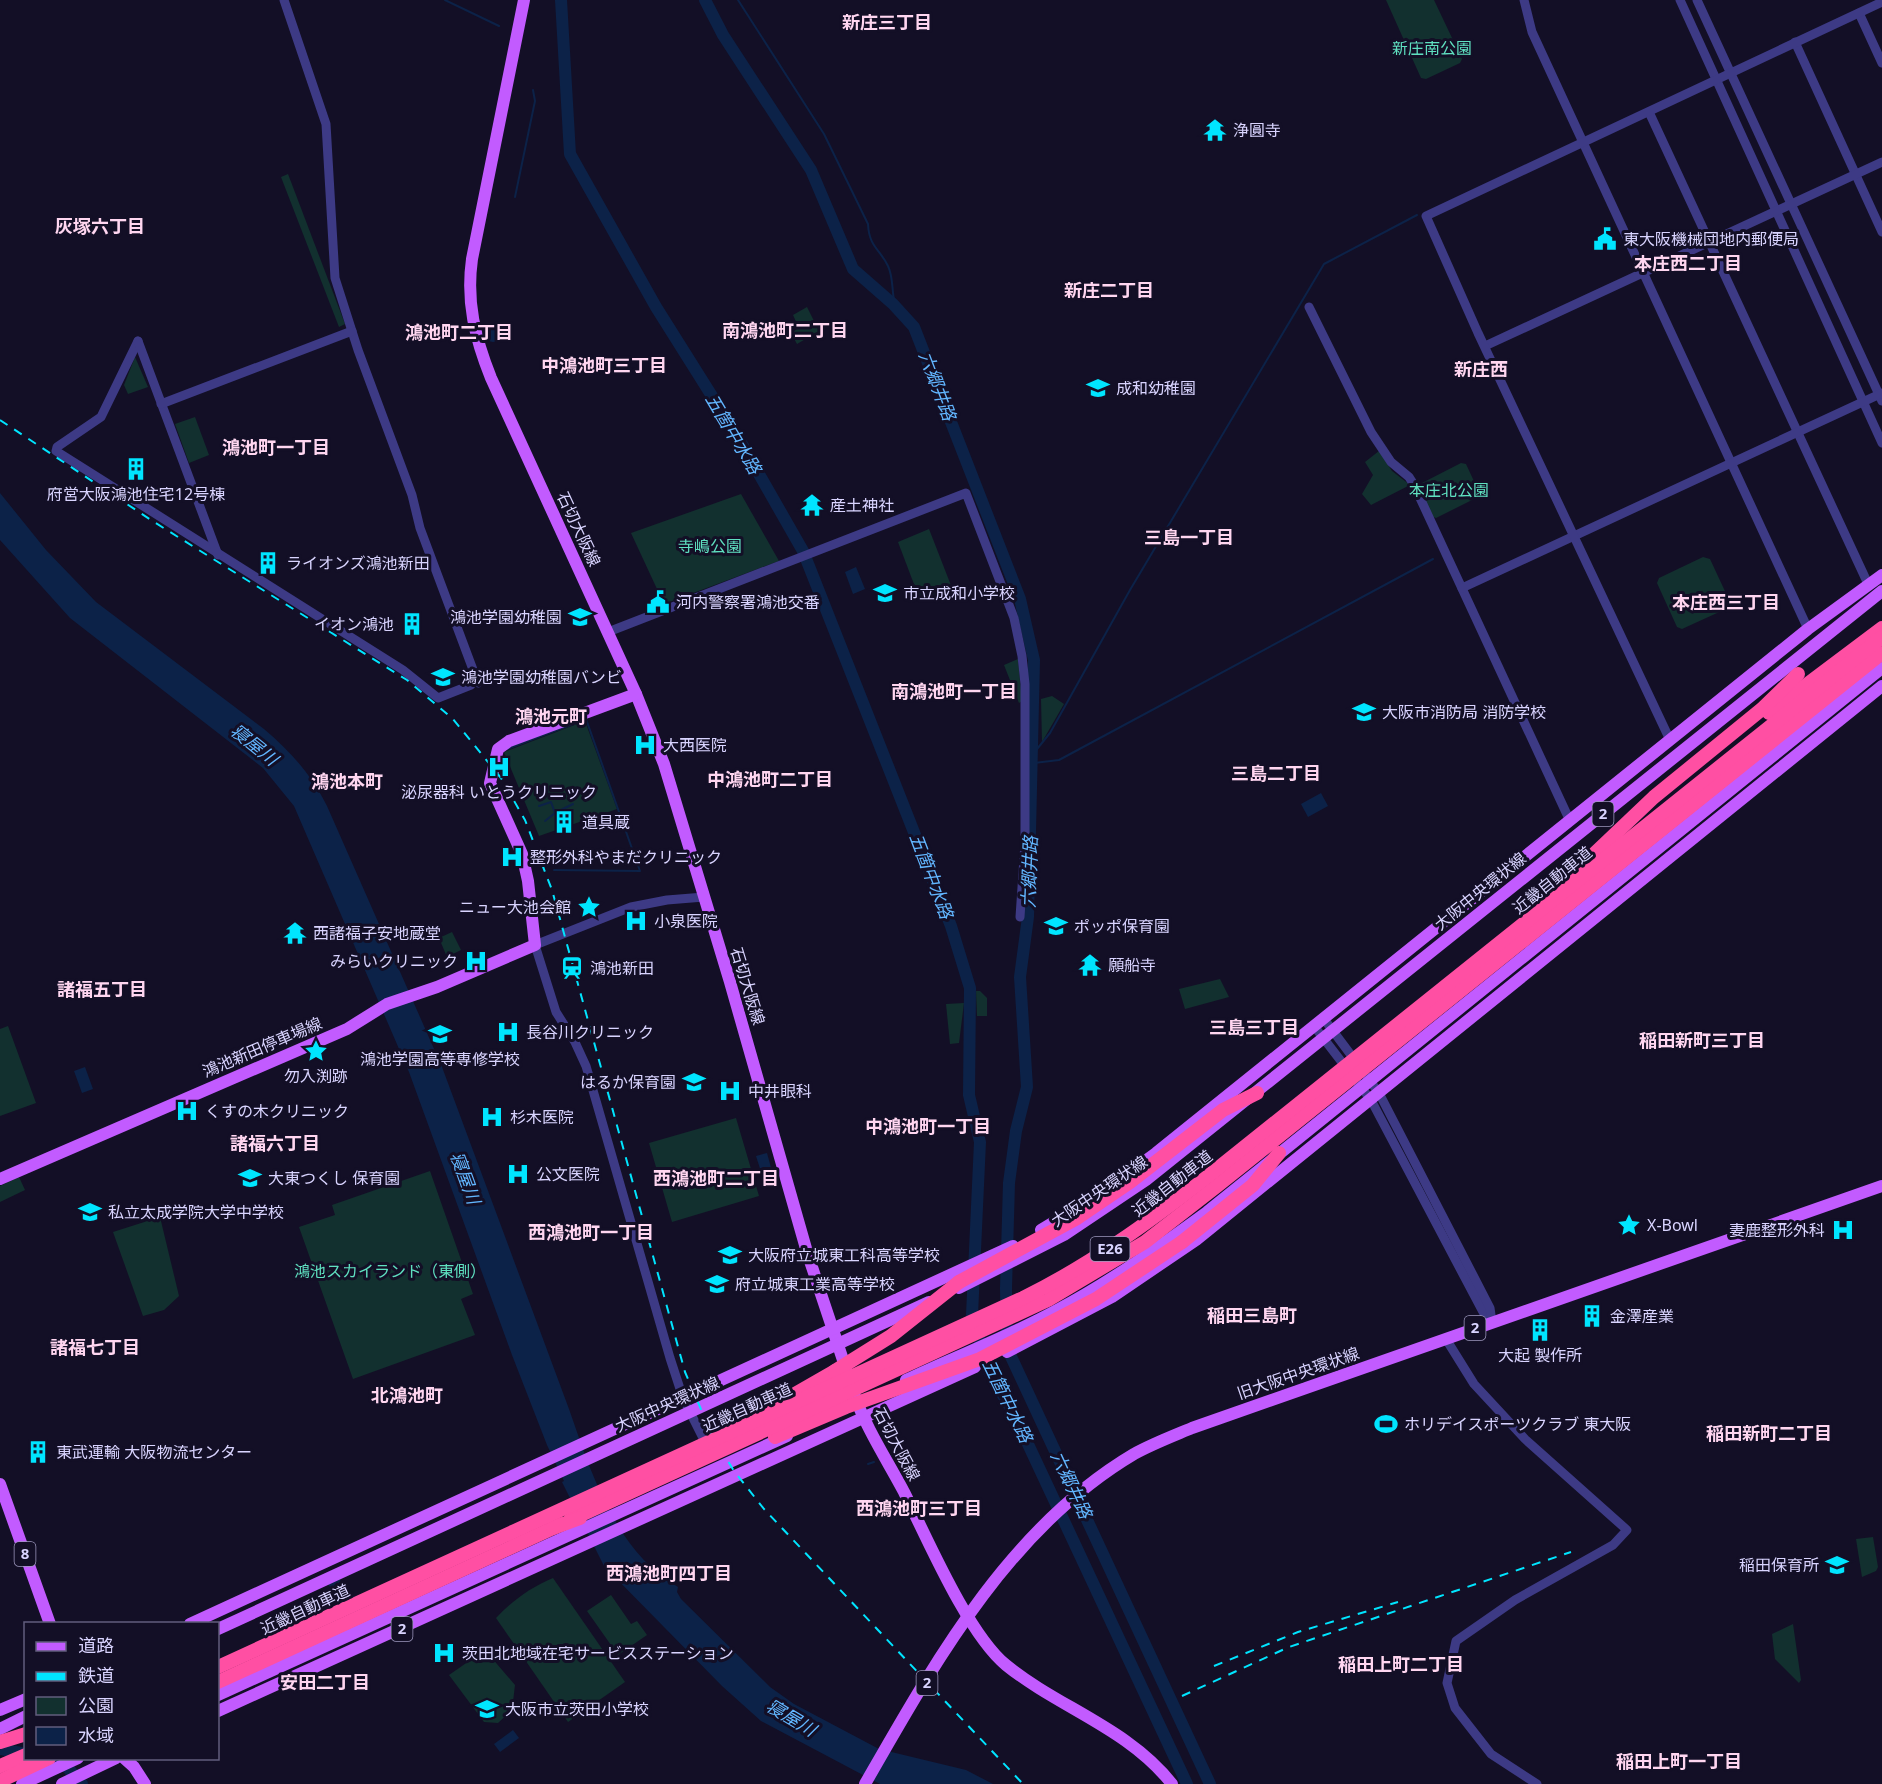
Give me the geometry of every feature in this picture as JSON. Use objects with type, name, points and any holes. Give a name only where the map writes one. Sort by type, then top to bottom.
[{"type":"highway","points":[[1620,847],[1620,837],[1625,830],[1803,686],[1882,628]]},
{"type":"highway","name":"近畿自動車道","points":[[219,1665],[289,1635],[1023,1298],[1094,1260],[1137,1232],[1882,637]]},
{"type":"highway","name":"近畿自動車道","points":[[219,1682],[1031,1309],[1107,1267],[1217,1186],[1882,653]]},
{"type":"highway","points":[[1493,949],[1654,797],[1762,709],[1798,674]]},
{"type":"highway","points":[[723,1436],[878,1345],[959,1282],[1068,1223],[1130,1182],[1223,1110],[1257,1093]]},
{"type":"highway","points":[[553,1528],[846,1407],[975,1361],[1096,1299],[1182,1242],[1253,1185],[1279,1153]]},
{"type":"highway","points":[[0,1742],[24,1735]]},
{"type":"highway","points":[[0,1766],[24,1756]]},
{"type":"highway","points":[[0,1781],[48,1763]]},
{"type":"highway","points":[[6,1784],[48,1763]]},
{"type":"main road","name":"石切大阪線","points":[[524,0],[472,259],[470,307],[478,346],[636,694],[664,764],[832,1330],[857,1402],[968,1616],[992,1652],[1006,1665],[1129,1742],[1172,1784]]},
{"type":"main road","name":"2","points":[[192,1622],[1014,1246],[1075,1210],[1126,1176],[1808,629],[1882,575]]},
{"type":"main road","name":"大阪中央環状線","points":[[219,1629],[326,1577],[973,1282],[1064,1235],[1116,1202],[1257,1093],[1882,591]]},
{"type":"main road","name":"2","points":[[219,1695],[1006,1336],[1072,1302],[1134,1265],[1207,1212],[1882,668]]},
{"type":"main road","name":"2","points":[[219,1711],[985,1362],[1093,1308],[1174,1257],[1600,913],[1774,776],[1882,686]]},
{"type":"main road","points":[[535,945],[528,881],[522,854],[490,783],[498,748],[509,741],[636,694]]},
{"type":"main road","points":[[1774,776],[1822,724],[1835,706]]},
{"type":"main road","points":[[1543,843],[1594,812],[1642,775],[1662,766]]},
{"type":"main road","points":[[1390,985],[1425,947],[1493,883]]},
{"type":"main road","points":[[1532,949],[1600,913]]},
{"type":"main road","name":"鴻池新田停車場線","points":[[0,1179],[347,1029],[380,1007],[411,994],[437,987],[535,945]]},
{"type":"main road","name":"旧大阪中央環状線","points":[[867,1782],[968,1616],[1005,1565],[1066,1503],[1135,1454],[1192,1428],[1882,1186]]},
{"type":"main road","points":[[405,1541],[448,1513],[504,1485],[517,1473]]},
{"type":"main road","name":"8","points":[[0,1484],[50,1622]]},
{"type":"main road","name":"8","points":[[0,1507],[42,1622]]},
{"type":"main road","points":[[241,1599],[326,1577]]},
{"type":"main road","points":[[275,1686],[407,1609],[463,1588],[511,1579]]},
{"type":"main road","points":[[0,1710],[24,1700]]},
{"type":"main road","points":[[0,1729],[24,1717]]},
{"type":"main road","points":[[22,1784],[48,1763],[66,1760]]},
{"type":"main road","points":[[73,1779],[112,1760]]},
{"type":"main road","points":[[124,1760],[135,1784]]},
{"type":"main road","points":[[125,1760],[134,1767],[145,1784]]},
{"type":"street","points":[[218,555],[138,341],[101,417],[57,447],[56,451],[218,555],[403,670],[438,698],[474,684],[426,544],[412,495],[352,331],[333,267],[326,124],[284,0]]},
{"type":"street","points":[[1524,0],[1532,32],[1808,629]]},
{"type":"street","points":[[1680,0],[1882,442]]},
{"type":"street","points":[[1462,588],[1731,462],[1881,396],[1697,0]]},
{"type":"street","points":[[1670,740],[1426,216],[1882,2]]},
{"type":"street","points":[[1859,12],[1882,63]]},
{"type":"street","points":[[1795,42],[1882,232]]},
{"type":"street","points":[[1649,112],[1796,434],[1869,586]]},
{"type":"street","points":[[1485,346],[1882,162]]},
{"type":"street","points":[[1309,308],[1371,432],[1391,462],[1409,477],[1570,821]]},
{"type":"street","points":[[161,404],[352,331]]},
{"type":"street","points":[[608,632],[966,493],[1014,618],[1022,656],[1025,684],[1025,843],[1020,917]]},
{"type":"street","points":[[705,897],[667,900],[631,907],[535,945],[556,1012],[575,1042],[586,1066],[683,1398],[718,1468],[727,1480]]},
{"type":"street","points":[[1319,1022],[1375,1096],[1490,1308],[1492,1322]]},
{"type":"street","points":[[1446,1339],[1474,1384],[1525,1439],[1627,1530],[1613,1545],[1524,1594],[1456,1641],[1447,1683],[1455,1708],[1491,1754],[1537,1784]]},
{"type":"green space","name":"新庄南公園","points":[[1386,0],[1434,0],[1462,59],[1460,63],[1426,79],[1421,78]]},
{"type":"green space","points":[[288,174],[345,324],[339,327],[281,177]]},
{"type":"green space","points":[[807,307],[819,331],[797,344],[791,333],[799,328],[793,315]]},
{"type":"green space","points":[[135,357],[148,387],[128,394],[124,385]]},
{"type":"green space","points":[[195,417],[209,455],[189,463],[175,424]]},
{"type":"green space","points":[[1379,451],[1392,471],[1410,485],[1371,505],[1362,494],[1373,475],[1365,462]]},
{"type":"green space","name":"本庄北公園","points":[[1461,463],[1466,464],[1479,492],[1478,497],[1436,518],[1431,516],[1418,487]]},
{"type":"green space","name":"寺嶋公園","points":[[741,494],[779,561],[664,604],[631,533]]},
{"type":"green space","points":[[929,529],[952,588],[920,600],[898,542]]},
{"type":"green space","points":[[1703,557],[1710,559],[1730,602],[1728,608],[1682,629],[1677,627],[1657,583],[1659,578]]},
{"type":"green space","points":[[1018,659],[1022,701],[1019,703],[1004,665]]},
{"type":"green space","points":[[1052,696],[1064,704],[1042,742],[1041,699]]},
{"type":"green space","points":[[585,721],[617,809],[539,836],[504,752]]},
{"type":"green space","points":[[452,932],[461,950],[447,957],[439,938]]},
{"type":"green space","points":[[1220,979],[1229,997],[1185,1009],[1179,989]]},
{"type":"green space","points":[[976,991],[980,991],[987,998],[987,1016],[977,1016]]},
{"type":"green space","points":[[964,1003],[959,1043],[950,1044],[946,1004]]},
{"type":"green space","points":[[8,1026],[36,1103],[0,1116],[0,1029]]},
{"type":"green space","points":[[736,1118],[759,1196],[672,1222],[649,1143]]},
{"type":"green space","name":"鴻池スカイランド（東側）","points":[[430,1171],[473,1294],[461,1299],[475,1335],[353,1379],[299,1227],[335,1215],[332,1205]]},
{"type":"green space","points":[[19,1177],[25,1190],[0,1202],[0,1186]]},
{"type":"green space","points":[[160,1217],[179,1296],[164,1310],[143,1316],[113,1232]]},
{"type":"green space","points":[[1873,1537],[1878,1567],[1876,1571],[1862,1577],[1856,1539]]},
{"type":"green space","points":[[553,1578],[625,1682],[568,1722],[496,1618],[522,1595]]},
{"type":"green space","points":[[611,1595],[631,1624],[637,1621],[647,1635],[618,1655],[587,1611]]},
{"type":"green space","points":[[1793,1624],[1801,1680],[1799,1683],[1775,1659],[1772,1634]]},
{"type":"green space","points":[[485,1650],[515,1685],[512,1710],[498,1723],[484,1722],[449,1675]]},
{"type":"water","points":[[493,324],[499,327],[502,333],[499,339],[493,342],[487,339],[484,333],[487,327]]},
{"type":"water","name":"寝屋川","points":[[0,493],[46,550],[96,602],[264,729],[300,764],[321,794],[442,1067],[586,1458],[608,1508],[637,1553],[656,1572],[678,1587],[677,1592],[681,1599],[770,1687],[794,1704],[879,1749],[966,1770],[993,1784],[880,1784],[761,1721],[722,1686],[604,1566],[562,1482],[564,1481],[547,1445],[512,1355],[409,1072],[294,806],[263,768],[70,618],[0,540]]},
{"type":"water","points":[[856,567],[865,589],[853,594],[845,572]]},
{"type":"water","points":[[1321,793],[1328,806],[1308,817],[1301,804]]},
{"type":"water","points":[[85,1067],[93,1089],[82,1093],[74,1071]]},
{"type":"water","points":[[767,1153],[773,1175],[763,1178],[756,1156]]},
{"type":"water","points":[[513,1730],[519,1738],[500,1752],[494,1744]]},
{"type":"waterway","points":[[445,0],[499,26]]},
{"type":"waterway","name":"五箇中水路","points":[[561,0],[570,154],[656,307],[739,439],[803,551],[951,926],[970,988],[969,1095],[980,1142],[972,1315],[989,1372],[1013,1412],[1187,1784]]},
{"type":"waterway","name":"六郷井路","points":[[705,0],[723,35],[811,170],[853,269],[893,304],[914,327],[1020,599],[1034,660],[1028,917],[1020,977],[1027,1087],[1016,1131],[1009,1183],[1007,1348],[1210,1784]]},
{"type":"waterway","points":[[738,0],[824,134],[868,224],[870,238],[890,270],[893,304]]},
{"type":"waterway","points":[[515,197],[535,101],[533,90]]},
{"type":"waterway","points":[[1033,754],[1050,733],[1130,590],[1324,264],[1417,215]]},
{"type":"waterway","points":[[1034,763],[1059,760],[1433,559]]},
{"type":"waterway","points":[[507,749],[586,719],[640,871],[554,870]]},
{"type":"waterway","points":[[539,806],[551,802],[555,813],[545,821]]},
{"type":"waterway","points":[[555,813],[573,804]]},
{"type":"waterway","points":[[887,1418],[902,1445],[892,1455]]},
{"type":"waterway","points":[[868,1464],[874,1462]]},
{"type":"waterway","points":[[333,1581],[359,1612]]},
{"type":"waterway","points":[[0,1749],[24,1754]]},
{"type":"waterway","points":[[56,1763],[67,1767],[82,1784]]},
{"type":"railway","points":[[0,420],[154,522],[407,680],[453,719],[501,778],[525,820],[552,890],[685,1372],[712,1435],[734,1471],[764,1509],[1023,1784]]},
{"type":"railway","points":[[1182,1696],[1289,1647],[1571,1552]]},
{"type":"railway","points":[[1214,1666],[1298,1632],[1398,1602]]},
{"type":"place","name":"浄圓寺","points":[[1215,130]]},
{"type":"place","name":"東大阪機械団地内郵便局","points":[[1605,239]]},
{"type":"place","name":"成和幼稚園","points":[[1098,388]]},
{"type":"place","name":"府営大阪鴻池住宅12号棟","points":[[136,469]]},
{"type":"place","name":"産土神社","points":[[812,505]]},
{"type":"place","name":"ライオンズ鴻池新田","points":[[268,563]]},
{"type":"place","name":"市立成和小学校","points":[[885,593]]},
{"type":"place","name":"河内警察署鴻池交番","points":[[658,602]]},
{"type":"place","name":"鴻池学園幼稚園","points":[[580,617]]},
{"type":"place","name":"イオン鴻池","points":[[412,624]]},
{"type":"place","name":"鴻池学園幼稚園バンビ","points":[[443,677]]},
{"type":"place","name":"大阪市消防局 消防学校","points":[[1364,712]]},
{"type":"place","name":"大西医院","points":[[645,745]]},
{"type":"place","name":"泌尿器科 いとうクリニック","points":[[499,767]]},
{"type":"place","name":"道具蔵","points":[[564,822]]},
{"type":"place","name":"整形外科やまだクリニック","points":[[512,857]]},
{"type":"place","name":"ニュー大池会館","points":[[589,907]]},
{"type":"place","name":"小泉医院","points":[[636,921]]},
{"type":"place","name":"ポッポ保育園","points":[[1056,926]]},
{"type":"place","name":"西諸福子安地蔵堂","points":[[295,933]]},
{"type":"place","name":"みらいクリニック","points":[[476,961]]},
{"type":"place","name":"願船寺","points":[[1090,965]]},
{"type":"place","name":"鴻池新田","points":[[572,968]]},
{"type":"place","name":"長谷川クリニック","points":[[508,1032]]},
{"type":"place","name":"鴻池学園高等専修学校","points":[[440,1034]]},
{"type":"place","name":"勿入渕跡","points":[[316,1051]]},
{"type":"place","name":"はるか保育園","points":[[694,1082]]},
{"type":"place","name":"中井眼科","points":[[730,1091]]},
{"type":"place","name":"くすの木クリニック","points":[[187,1111]]},
{"type":"place","name":"杉木医院","points":[[492,1117]]},
{"type":"place","name":"公文医院","points":[[518,1174]]},
{"type":"place","name":"大東つくし 保育園","points":[[250,1178]]},
{"type":"place","name":"私立太成学院大学中学校","points":[[90,1212]]},
{"type":"place","name":"X-Bowl","points":[[1629,1225]]},
{"type":"place","name":"妻鹿整形外科","points":[[1843,1230]]},
{"type":"place","name":"大阪府立城東工科高等学校","points":[[730,1255]]},
{"type":"place","name":"府立城東工業高等学校","points":[[717,1284]]},
{"type":"place","name":"金澤産業","points":[[1592,1316]]},
{"type":"place","name":"大起 製作所","points":[[1540,1330]]},
{"type":"place","name":"ホリデイスポーツクラブ 東大阪","points":[[1386,1424]]},
{"type":"place","name":"東武運輸 大阪物流センター","points":[[38,1452]]},
{"type":"place","name":"稲田保育所","points":[[1837,1565]]},
{"type":"place","name":"茨田北地域在宅サービスステーション","points":[[444,1653]]},
{"type":"place","name":"大阪市立茨田小学校","points":[[487,1709]]},
{"type":"district","name":"新庄三丁目","points":[[887,23]]},
{"type":"district","name":"灰塚六丁目","points":[[100,227]]},
{"type":"district","name":"本庄西二丁目","points":[[1688,264]]},
{"type":"district","name":"新庄二丁目","points":[[1109,291]]},
{"type":"district","name":"南鴻池町二丁目","points":[[785,331]]},
{"type":"district","name":"鴻池町二丁目","points":[[459,333]]},
{"type":"district","name":"中鴻池町三丁目","points":[[604,366]]},
{"type":"district","name":"新庄西","points":[[1481,370]]},
{"type":"district","name":"鴻池町一丁目","points":[[276,448]]},
{"type":"district","name":"三島一丁目","points":[[1189,538]]},
{"type":"district","name":"本庄西三丁目","points":[[1726,603]]},
{"type":"district","name":"南鴻池町一丁目","points":[[954,692]]},
{"type":"district","name":"鴻池元町","points":[[551,717]]},
{"type":"district","name":"三島二丁目","points":[[1276,774]]},
{"type":"district","name":"中鴻池町二丁目","points":[[770,780]]},
{"type":"district","name":"鴻池本町","points":[[347,782]]},
{"type":"district","name":"諸福五丁目","points":[[102,990]]},
{"type":"district","name":"三島三丁目","points":[[1254,1028]]},
{"type":"district","name":"稲田新町三丁目","points":[[1702,1041]]},
{"type":"district","name":"中鴻池町一丁目","points":[[928,1127]]},
{"type":"district","name":"諸福六丁目","points":[[275,1144]]},
{"type":"district","name":"西鴻池町二丁目","points":[[716,1179]]},
{"type":"district","name":"西鴻池町一丁目","points":[[591,1233]]},
{"type":"district","name":"稲田三島町","points":[[1252,1316]]},
{"type":"district","name":"諸福七丁目","points":[[95,1348]]},
{"type":"district","name":"北鴻池町","points":[[407,1396]]},
{"type":"district","name":"稲田新町二丁目","points":[[1769,1434]]},
{"type":"district","name":"西鴻池町三丁目","points":[[919,1509]]},
{"type":"district","name":"西鴻池町四丁目","points":[[669,1574]]},
{"type":"district","name":"稲田上町二丁目","points":[[1401,1665]]},
{"type":"district","name":"安田二丁目","points":[[325,1683]]},
{"type":"district","name":"稲田上町一丁目","points":[[1679,1762]]}]
